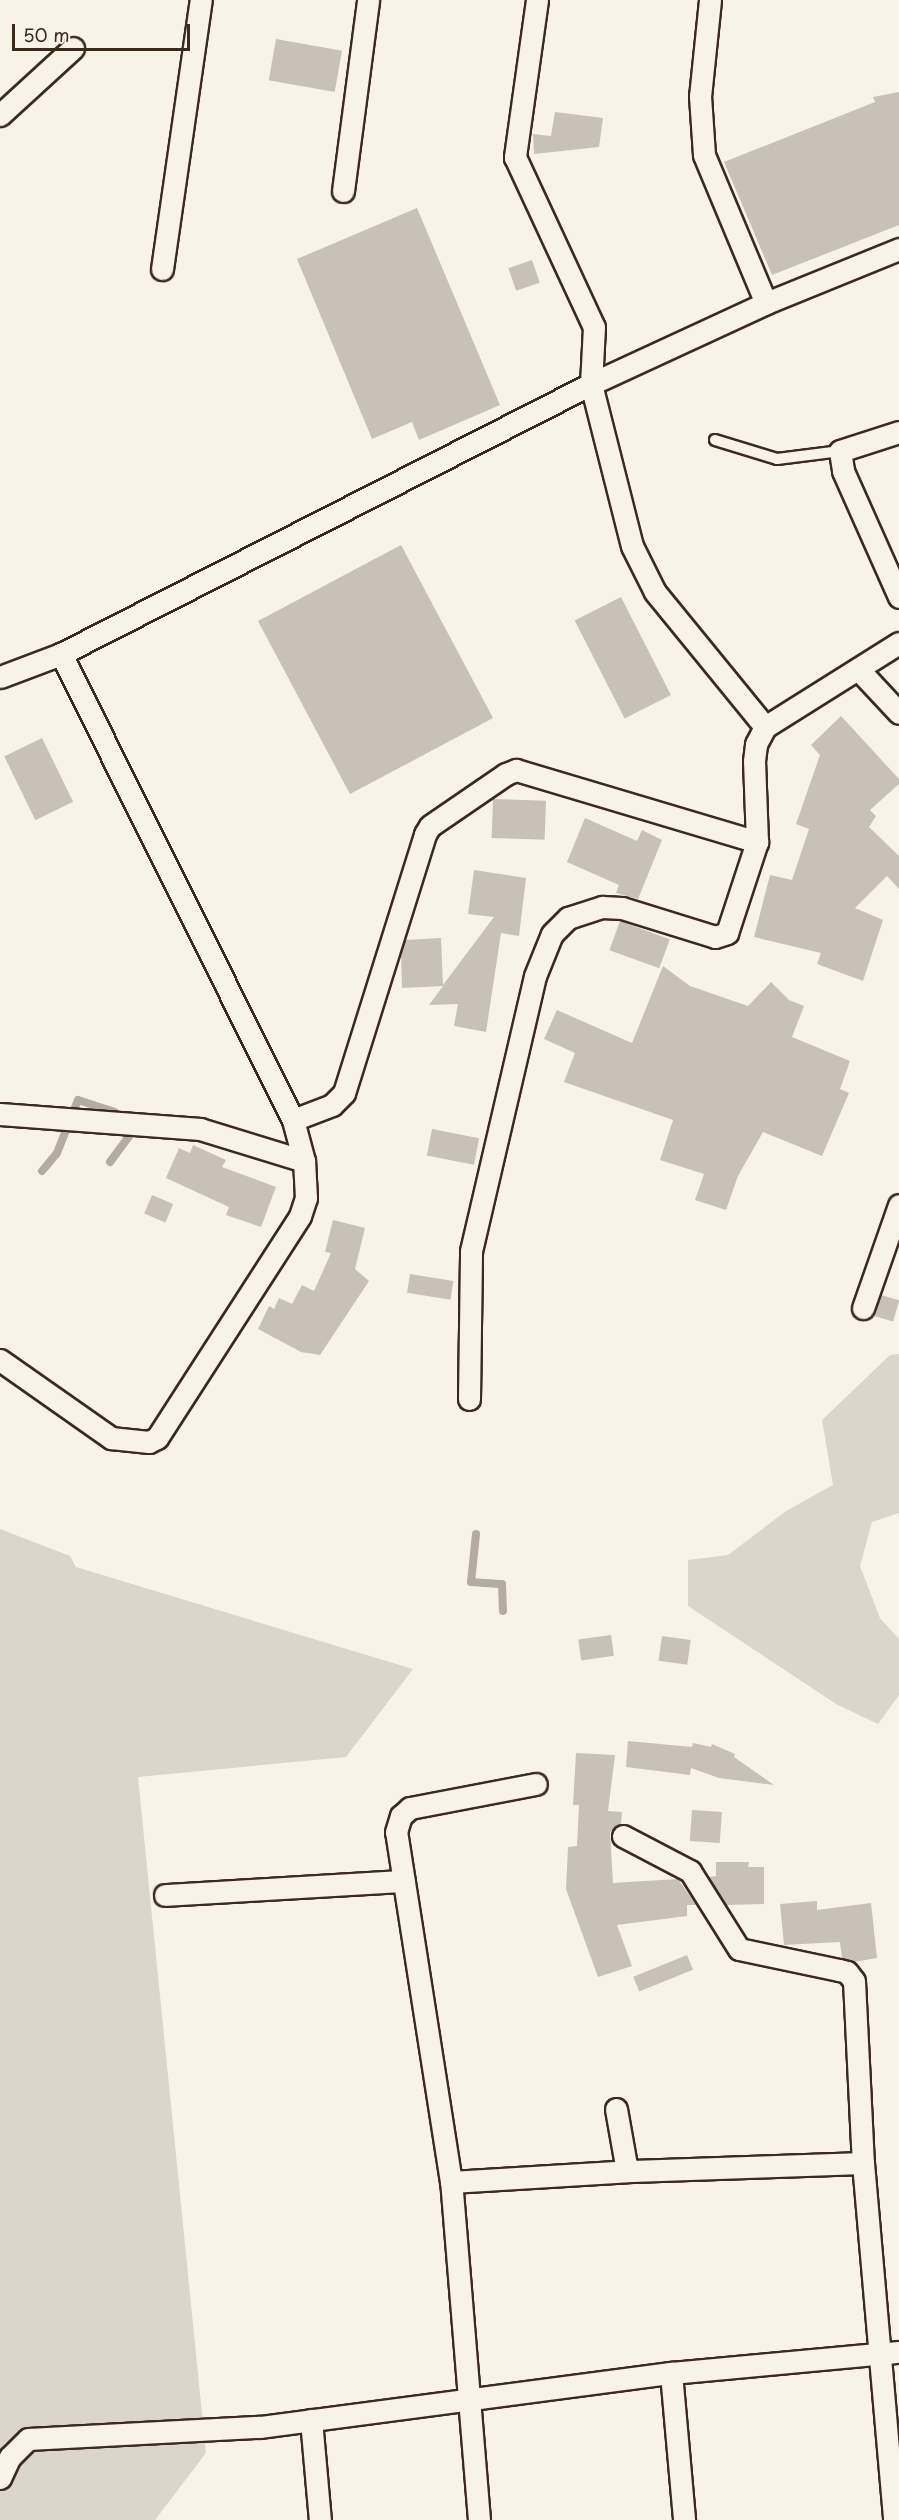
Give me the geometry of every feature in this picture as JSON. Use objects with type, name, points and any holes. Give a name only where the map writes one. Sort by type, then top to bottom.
[{"type":"street","points":[[162,269],[201,0]]},
{"type":"street","points":[[344,191],[368,0]]},
{"type":"street","points":[[537,0],[515,157],[594,327],[591,384],[642,570],[765,727]]},
{"type":"street","points":[[710,0],[700,96],[704,155],[766,303]]},
{"type":"street","points":[[0,115],[73,48]]},
{"type":"street","points":[[0,677],[61,654],[591,384],[766,303],[899,249]]},
{"type":"street","points":[[899,432],[840,451],[843,471],[899,597]]},
{"type":"street","points":[[469,1399],[471,1251],[535,976],[552,934],[568,918],[602,907],[622,908],[721,937],[726,933],[757,842],[754,761],[756,744],[765,727],[899,643]]},
{"type":"street","points":[[0,1360],[111,1438],[149,1442],[157,1438],[300,1216],[306,1198],[304,1161],[293,1120],[61,654]]},
{"type":"street","points":[[858,669],[899,713]]},
{"type":"street","points":[[293,1120],[332,1105],[344,1093],[425,834],[430,826],[506,774],[516,770],[757,842]]},
{"type":"street","points":[[0,1114],[200,1129],[304,1161]]},
{"type":"street","points":[[863,1308],[899,1205]]},
{"type":"street","points":[[479,2520],[451,2182],[396,1832],[400,1816],[410,1808],[536,1784]]},
{"type":"street","points":[[623,1836],[690,1871],[739,1948],[839,1970],[854,1981],[863,2163],[890,2353],[894,2520]]},
{"type":"street","points":[[165,1895],[404,1881]]},
{"type":"street","points":[[616,2109],[626,2165],[632,2171]]},
{"type":"street","points":[[451,2182],[632,2171],[863,2163]]},
{"type":"street","points":[[0,2478],[10,2457],[28,2439],[260,2427],[671,2373],[890,2353]]},
{"type":"street","points":[[671,2373],[684,2520]]},
{"type":"street","points":[[311,2420],[320,2520]]},
{"type":"lane","points":[[715,440],[777,459],[840,451]]},
{"type":"shaded area","points":[[899,1354],[899,1513],[872,1522],[860,1566],[880,1618],[899,1639],[899,1695],[878,1724],[836,1704],[688,1606],[688,1560],[728,1555],[786,1511],[833,1485],[822,1420],[890,1355]]},
{"type":"shaded area","points":[[0,1529],[70,1556],[76,1567],[413,1669],[346,1757],[138,1777],[206,2453],[155,2520],[0,2520]]},
{"type":"building","points":[[276,39],[342,51],[335,92],[269,80]]},
{"type":"building","points":[[899,92],[899,225],[772,275],[724,162],[875,102],[873,97]]},
{"type":"building","points":[[555,112],[603,118],[599,147],[534,154],[533,134],[551,136]]},
{"type":"building","points":[[417,208],[500,405],[419,440],[412,422],[372,439],[297,259]]},
{"type":"building","points":[[532,260],[540,283],[516,291],[508,268]]},
{"type":"building","points":[[401,545],[493,718],[350,794],[258,621]]},
{"type":"building","points":[[621,597],[671,695],[625,719],[575,621]]},
{"type":"building","points":[[841,716],[899,779],[899,784],[870,810],[876,816],[869,827],[899,856],[899,889],[887,876],[855,908],[883,920],[863,981],[817,964],[821,953],[754,937],[770,875],[792,880],[809,829],[796,824],[820,755],[811,745]]},
{"type":"building","points":[[42,738],[73,802],[35,820],[4,756]]},
{"type":"building","points":[[493,799],[546,801],[545,840],[492,838]]},
{"type":"building","points":[[585,818],[637,841],[642,830],[662,840],[638,899],[616,893],[619,885],[567,862]]},
{"type":"building","points":[[474,870],[526,878],[519,936],[501,933],[486,1032],[454,1026],[458,1004],[429,1005],[443,986],[402,988],[401,953],[405,940],[441,938],[443,985],[494,917],[468,914]]},
{"type":"building","points":[[620,921],[670,939],[659,968],[609,950]]},
{"type":"building","points":[[663,966],[690,986],[748,1006],[771,982],[789,1000],[804,1006],[792,1037],[850,1061],[840,1089],[849,1093],[822,1156],[763,1132],[738,1176],[726,1210],[695,1200],[704,1174],[660,1160],[673,1120],[564,1082],[575,1053],[544,1039],[557,1010],[632,1043]]},
{"type":"building","points":[[432,1129],[479,1138],[474,1165],[427,1156]]},
{"type":"building","points":[[193,1145],[226,1160],[222,1167],[276,1187],[261,1227],[226,1215],[229,1207],[166,1178],[179,1148],[190,1153]]},
{"type":"building","points":[[152,1195],[173,1204],[165,1222],[144,1213]]},
{"type":"building","points":[[333,1220],[365,1228],[355,1269],[369,1281],[320,1355],[301,1352],[258,1329],[269,1306],[274,1309],[279,1298],[292,1304],[302,1285],[314,1291],[331,1253],[325,1252]]},
{"type":"building","points":[[410,1274],[453,1281],[450,1300],[407,1293]]},
{"type":"building","points":[[881,1295],[899,1300],[893,1321],[875,1316]]},
{"type":"building","points":[[611,1635],[614,1656],[581,1660],[578,1640]]},
{"type":"building","points":[[662,1636],[691,1640],[687,1665],[659,1661]]},
{"type":"building","points":[[628,1741],[692,1747],[693,1743],[711,1747],[712,1744],[735,1754],[734,1757],[774,1785],[719,1778],[691,1768],[690,1775],[626,1767]]},
{"type":"building","points":[[576,1753],[615,1755],[608,1811],[622,1812],[621,1824],[610,1832],[613,1883],[678,1879],[696,1905],[687,1905],[687,1916],[617,1925],[632,1966],[598,1977],[566,1889],[568,1847],[577,1846],[579,1805],[573,1805]]},
{"type":"building","points":[[692,1810],[722,1812],[720,1843],[690,1841]]},
{"type":"building","points":[[716,1862],[749,1862],[748,1867],[764,1867],[764,1904],[726,1905],[709,1877],[716,1876]]},
{"type":"building","points":[[817,1901],[817,1910],[871,1903],[877,1958],[854,1962],[842,1958],[840,1942],[784,1945],[780,1904]]},
{"type":"building","points":[[687,1955],[693,1970],[639,1992],[633,1977]]},
{"type":"waterway","points":[[42,1171],[57,1153],[78,1100],[114,1112],[121,1119]]},
{"type":"waterway","points":[[110,1162],[136,1127]]},
{"type":"waterway","points":[[476,1534],[471,1582],[502,1584],[503,1611]]}]
